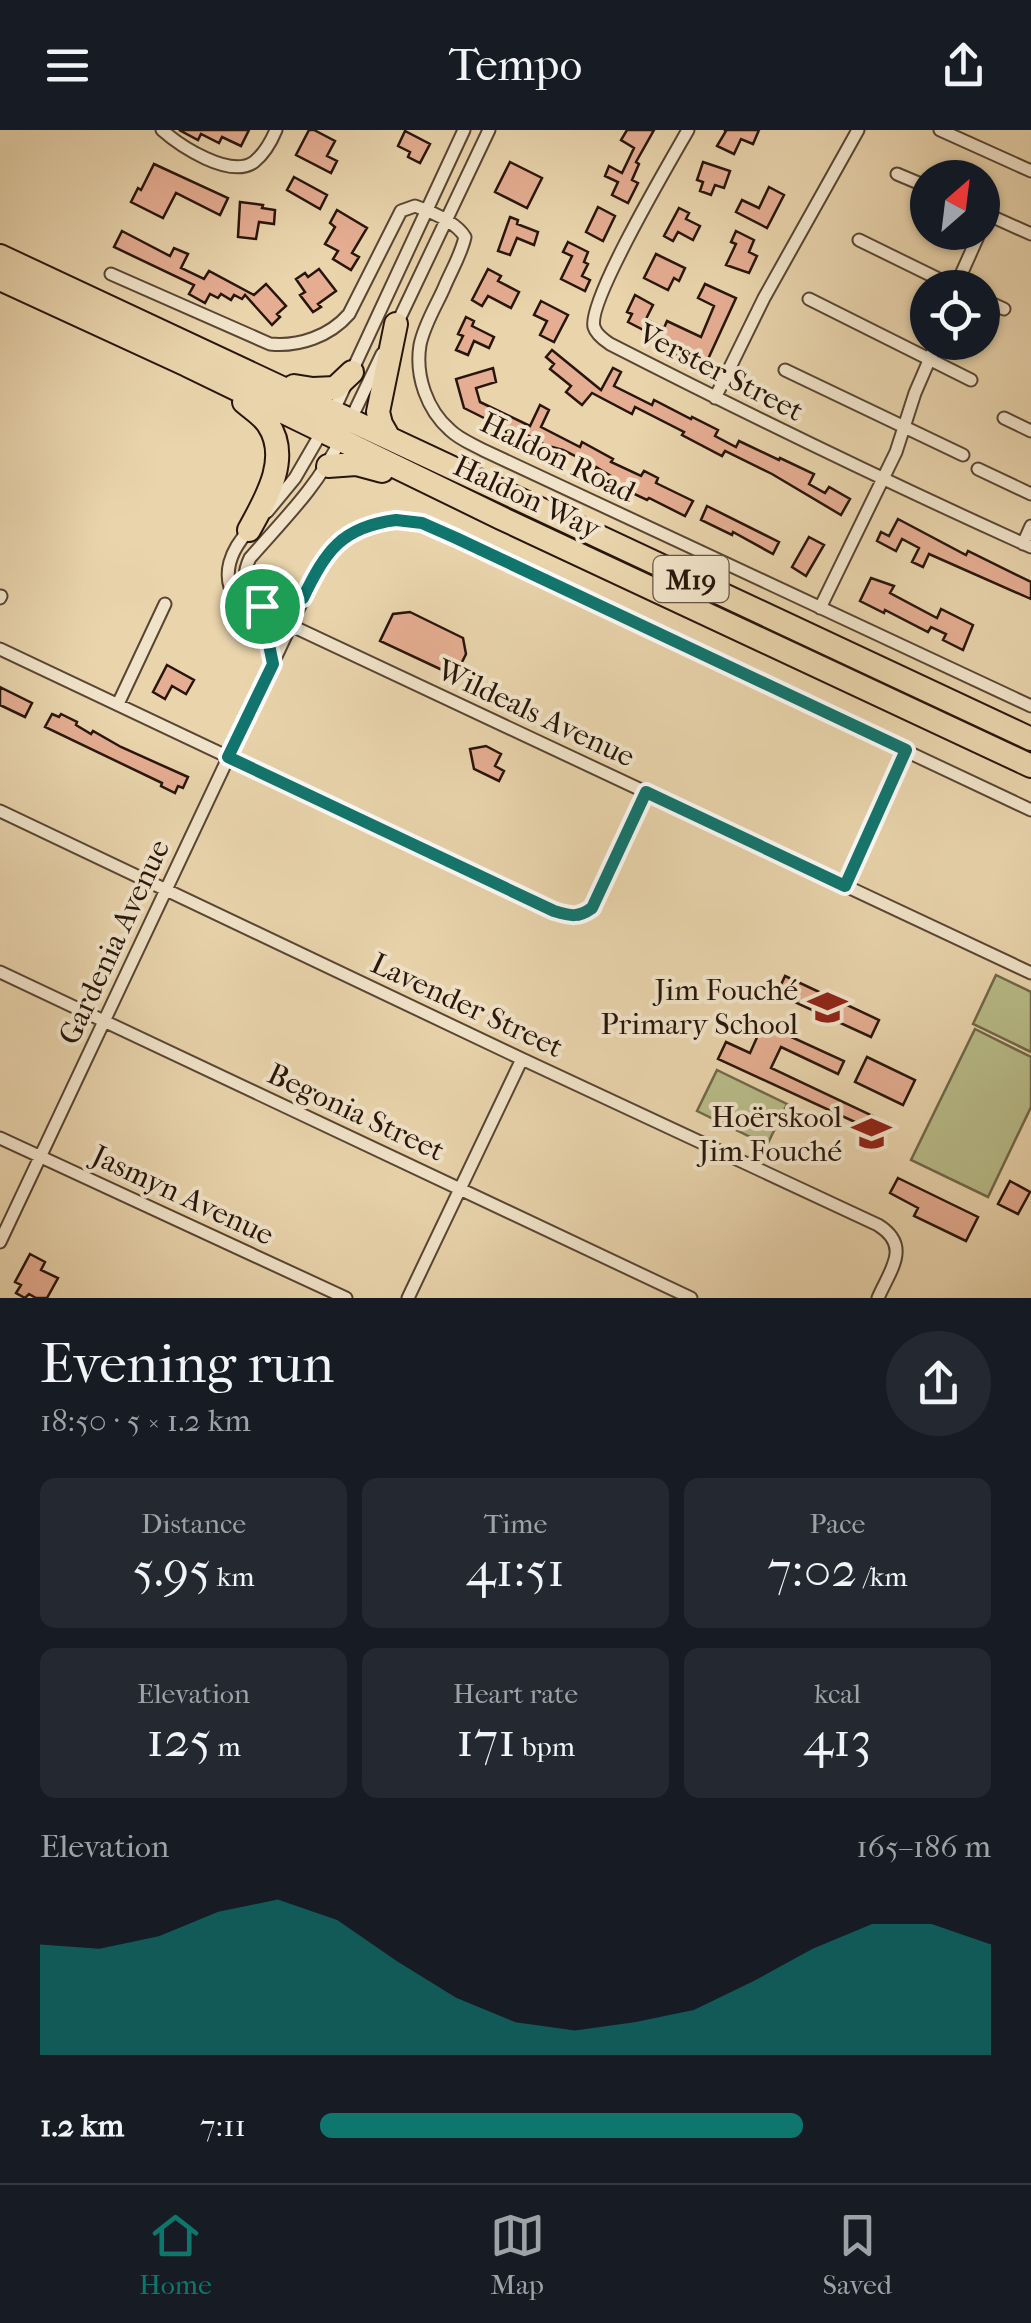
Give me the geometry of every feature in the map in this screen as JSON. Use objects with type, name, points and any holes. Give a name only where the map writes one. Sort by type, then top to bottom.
[{"type":"highway","name":"Haldon Way","points":[[0,256],[243,370],[502,518],[1031,766]]},
{"type":"highway","name":"Haldon Way","points":[[0,278],[187,366],[337,426],[389,438],[1031,739]]},
{"type":"highway","points":[[389,438],[378,412],[396,324]]},
{"type":"highway","points":[[187,366],[243,402],[266,420],[272,430],[278,451],[273,482],[249,530]]},
{"type":"highway","points":[[243,370],[292,385],[328,390],[339,386],[352,372]]},
{"type":"highway","points":[[328,466],[356,464],[380,470],[502,518]]},
{"type":"street","points":[[162,130],[198,155],[232,167],[244,167],[256,161],[276,130]]},
{"type":"street","points":[[292,626],[284,617],[262,606],[248,586],[245,569],[250,558],[328,466],[352,372],[464,130]]},
{"type":"street","points":[[273,664],[268,640],[259,623],[237,603],[228,578],[231,555],[337,426],[396,324],[488,130]]},
{"type":"street","name":"Verster Street","points":[[688,130],[604,289],[594,329],[610,344],[715,398],[1027,545]]},
{"type":"street","points":[[715,398],[782,264],[858,130]]},
{"type":"street","points":[[940,130],[1031,171]]},
{"type":"street","points":[[897,174],[910,179]]},
{"type":"street","points":[[110,274],[255,338],[284,345],[313,338],[341,324],[401,211],[415,206],[446,221]]},
{"type":"street","name":"Haldon Road","points":[[446,221],[465,237],[427,325],[419,362],[428,400],[452,433],[1031,706]]},
{"type":"street","points":[[1000,226],[1031,234]]},
{"type":"street","points":[[859,240],[921,270]]},
{"type":"street","points":[[809,299],[910,350]]},
{"type":"street","points":[[1000,307],[1004,309]]},
{"type":"street","points":[[820,608],[896,452],[931,360],[971,380]]},
{"type":"street","points":[[784,370],[962,455]]},
{"type":"street","points":[[1004,418],[1031,431]]},
{"type":"street","points":[[978,469],[1031,494]]},
{"type":"street","points":[[292,626],[320,563],[334,546],[375,523],[422,523],[1031,810]]},
{"type":"street","points":[[1027,545],[1031,526]]},
{"type":"street","points":[[262,606],[284,605],[303,598]]},
{"type":"street","points":[[237,603],[292,626]]},
{"type":"street","points":[[118,704],[165,604]]},
{"type":"street","name":"Gardenia Avenue","points":[[0,1242],[292,626]]},
{"type":"street","name":"Wildeals Avenue","points":[[292,626],[1031,973]]},
{"type":"street","points":[[0,648],[572,917],[592,908],[646,792]]},
{"type":"street","points":[[845,886],[906,750]]},
{"type":"street","name":"Lavender Street","points":[[0,811],[878,1225],[897,1243],[897,1256],[878,1298]]},
{"type":"street","name":"Begonia Street","points":[[0,972],[691,1298]]},
{"type":"street","points":[[408,1298],[522,1059]]},
{"type":"street","name":"Jasmyn Avenue","points":[[0,1138],[346,1298]]},
{"type":"green space","points":[[996,975],[1031,992],[1031,1052],[973,1024]]},
{"type":"green space","points":[[975,1029],[1031,1057],[1031,1107],[988,1197],[911,1160]]},
{"type":"green space","points":[[717,1070],[787,1104],[767,1145],[697,1111]]},
{"type":"building","points":[[179,130],[249,130],[241,146],[222,137],[219,143],[201,134],[198,140]]},
{"type":"building","points":[[309,130],[335,141],[327,156],[337,161],[331,173],[296,155]]},
{"type":"building","points":[[627,130],[654,130],[636,162],[639,164],[632,180],[638,183],[628,203],[612,195],[618,182],[605,176],[609,166],[622,173],[634,148],[621,140]]},
{"type":"building","points":[[724,130],[759,130],[753,144],[741,139],[734,154],[717,146]]},
{"type":"building","points":[[405,131],[430,144],[420,163],[398,146]]},
{"type":"building","points":[[510,162],[542,178],[527,208],[495,192]]},
{"type":"building","points":[[703,162],[730,171],[724,188],[715,185],[711,195],[700,191],[703,182],[697,180]]},
{"type":"building","points":[[154,164],[228,198],[220,215],[176,193],[163,218],[131,202]]},
{"type":"building","points":[[294,177],[327,195],[320,209],[287,190]]},
{"type":"building","points":[[769,187],[784,195],[767,228],[736,212],[742,200],[759,208]]},
{"type":"building","points":[[240,202],[275,210],[274,224],[259,222],[256,239],[238,237]]},
{"type":"building","points":[[598,207],[615,216],[603,241],[586,232]]},
{"type":"building","points":[[679,208],[689,213],[686,219],[700,226],[693,240],[678,232],[673,241],[664,236]]},
{"type":"building","points":[[337,210],[367,228],[352,253],[359,257],[351,270],[333,259],[338,251],[325,244],[335,227],[330,223]]},
{"type":"building","points":[[510,217],[538,232],[534,245],[517,238],[510,255],[498,251]]},
{"type":"building","points":[[122,231],[170,256],[174,248],[188,254],[181,268],[204,279],[209,271],[254,295],[266,284],[286,306],[272,325],[245,295],[242,299],[234,295],[231,300],[221,294],[218,298],[210,294],[205,303],[189,294],[194,285],[114,247]]},
{"type":"building","points":[[736,231],[754,240],[749,252],[757,256],[749,273],[726,265],[736,244],[731,242]]},
{"type":"building","points":[[568,242],[588,252],[582,276],[590,280],[585,291],[561,279],[572,256],[563,252]]},
{"type":"building","points":[[656,254],[685,268],[679,281],[674,278],[668,290],[644,278]]},
{"type":"building","points":[[319,269],[336,291],[313,312],[300,295],[305,292],[296,279]]},
{"type":"building","points":[[488,269],[501,276],[498,281],[519,292],[511,308],[488,296],[482,306],[472,300]]},
{"type":"building","points":[[705,284],[736,298],[703,370],[648,340],[651,334],[628,322],[632,314],[627,312],[635,295],[653,305],[646,319],[664,328],[667,321],[701,337],[714,306],[698,298]]},
{"type":"building","points":[[541,301],[568,315],[554,342],[540,335],[547,321],[534,315]]},
{"type":"building","points":[[466,317],[474,321],[472,326],[494,337],[489,348],[474,341],[468,355],[456,350]]},
{"type":"building","points":[[552,350],[601,390],[613,368],[621,372],[614,386],[718,430],[715,436],[736,447],[739,441],[814,474],[809,484],[825,493],[829,487],[850,499],[841,515],[772,474],[725,451],[722,456],[635,407],[632,414],[592,393],[582,405],[566,392],[571,386],[550,369],[554,364],[546,357]]},
{"type":"building","points":[[493,368],[496,382],[476,388],[480,402],[530,426],[540,405],[549,410],[541,427],[580,447],[582,442],[641,476],[644,471],[658,478],[656,483],[693,501],[685,516],[611,483],[614,478],[596,467],[593,472],[582,466],[585,461],[563,450],[552,447],[549,453],[540,448],[542,443],[520,431],[515,443],[486,424],[488,420],[464,408],[456,379]]},
{"type":"building","points":[[707,506],[779,542],[773,554],[701,520]]},
{"type":"building","points":[[898,519],[966,555],[968,551],[1031,582],[1031,599],[929,554],[923,567],[912,562],[919,548],[902,539],[896,551],[877,541],[881,532],[889,536]]},
{"type":"building","points":[[809,537],[824,545],[806,576],[792,567]]},
{"type":"building","points":[[871,578],[894,586],[890,593],[937,618],[941,609],[973,625],[963,650],[943,640],[946,634],[931,627],[928,632],[860,601]]},
{"type":"building","points":[[410,612],[463,638],[466,654],[455,676],[380,641],[393,614]]},
{"type":"building","points":[[167,665],[194,680],[186,694],[172,686],[165,699],[153,692]]},
{"type":"building","points":[[0,687],[32,703],[25,717],[0,705]]},
{"type":"building","points":[[52,714],[61,714],[91,734],[93,731],[188,777],[183,788],[178,786],[175,793],[162,783],[45,727]]},
{"type":"building","points":[[486,746],[501,754],[495,766],[504,771],[499,781],[474,769],[470,749]]},
{"type":"building","name":"Jim Fouché Primary School","points":[[785,976],[879,1020],[871,1037],[777,994]]},
{"type":"building","points":[[763,1024],[844,1061],[838,1074],[781,1047],[771,1068],[873,1116],[868,1128],[718,1059],[726,1042],[750,1053]]},
{"type":"building","points":[[867,1057],[915,1080],[903,1105],[855,1082]]},
{"type":"building","points":[[898,1178],[978,1217],[966,1241],[914,1216],[918,1208],[890,1193]]},
{"type":"building","points":[[1010,1181],[1030,1192],[1018,1214],[998,1204]]},
{"type":"building","points":[[30,1254],[45,1262],[41,1270],[58,1278],[47,1298],[29,1294],[25,1298],[16,1293],[21,1285],[15,1282]]},
{"type":"place","name":"Jim Fouché Primary School","points":[[828,1007]]},
{"type":"place","name":"Hoërskool Jim Fouché","points":[[872,1134]]},
{"type":"route","points":[[396,520],[422,523],[906,750],[845,886],[646,792],[592,908],[572,917],[228,757],[273,664],[268,640],[259,623],[237,603],[292,626],[284,617],[262,606],[284,605],[303,598],[320,563],[353,532],[396,520]]}]
